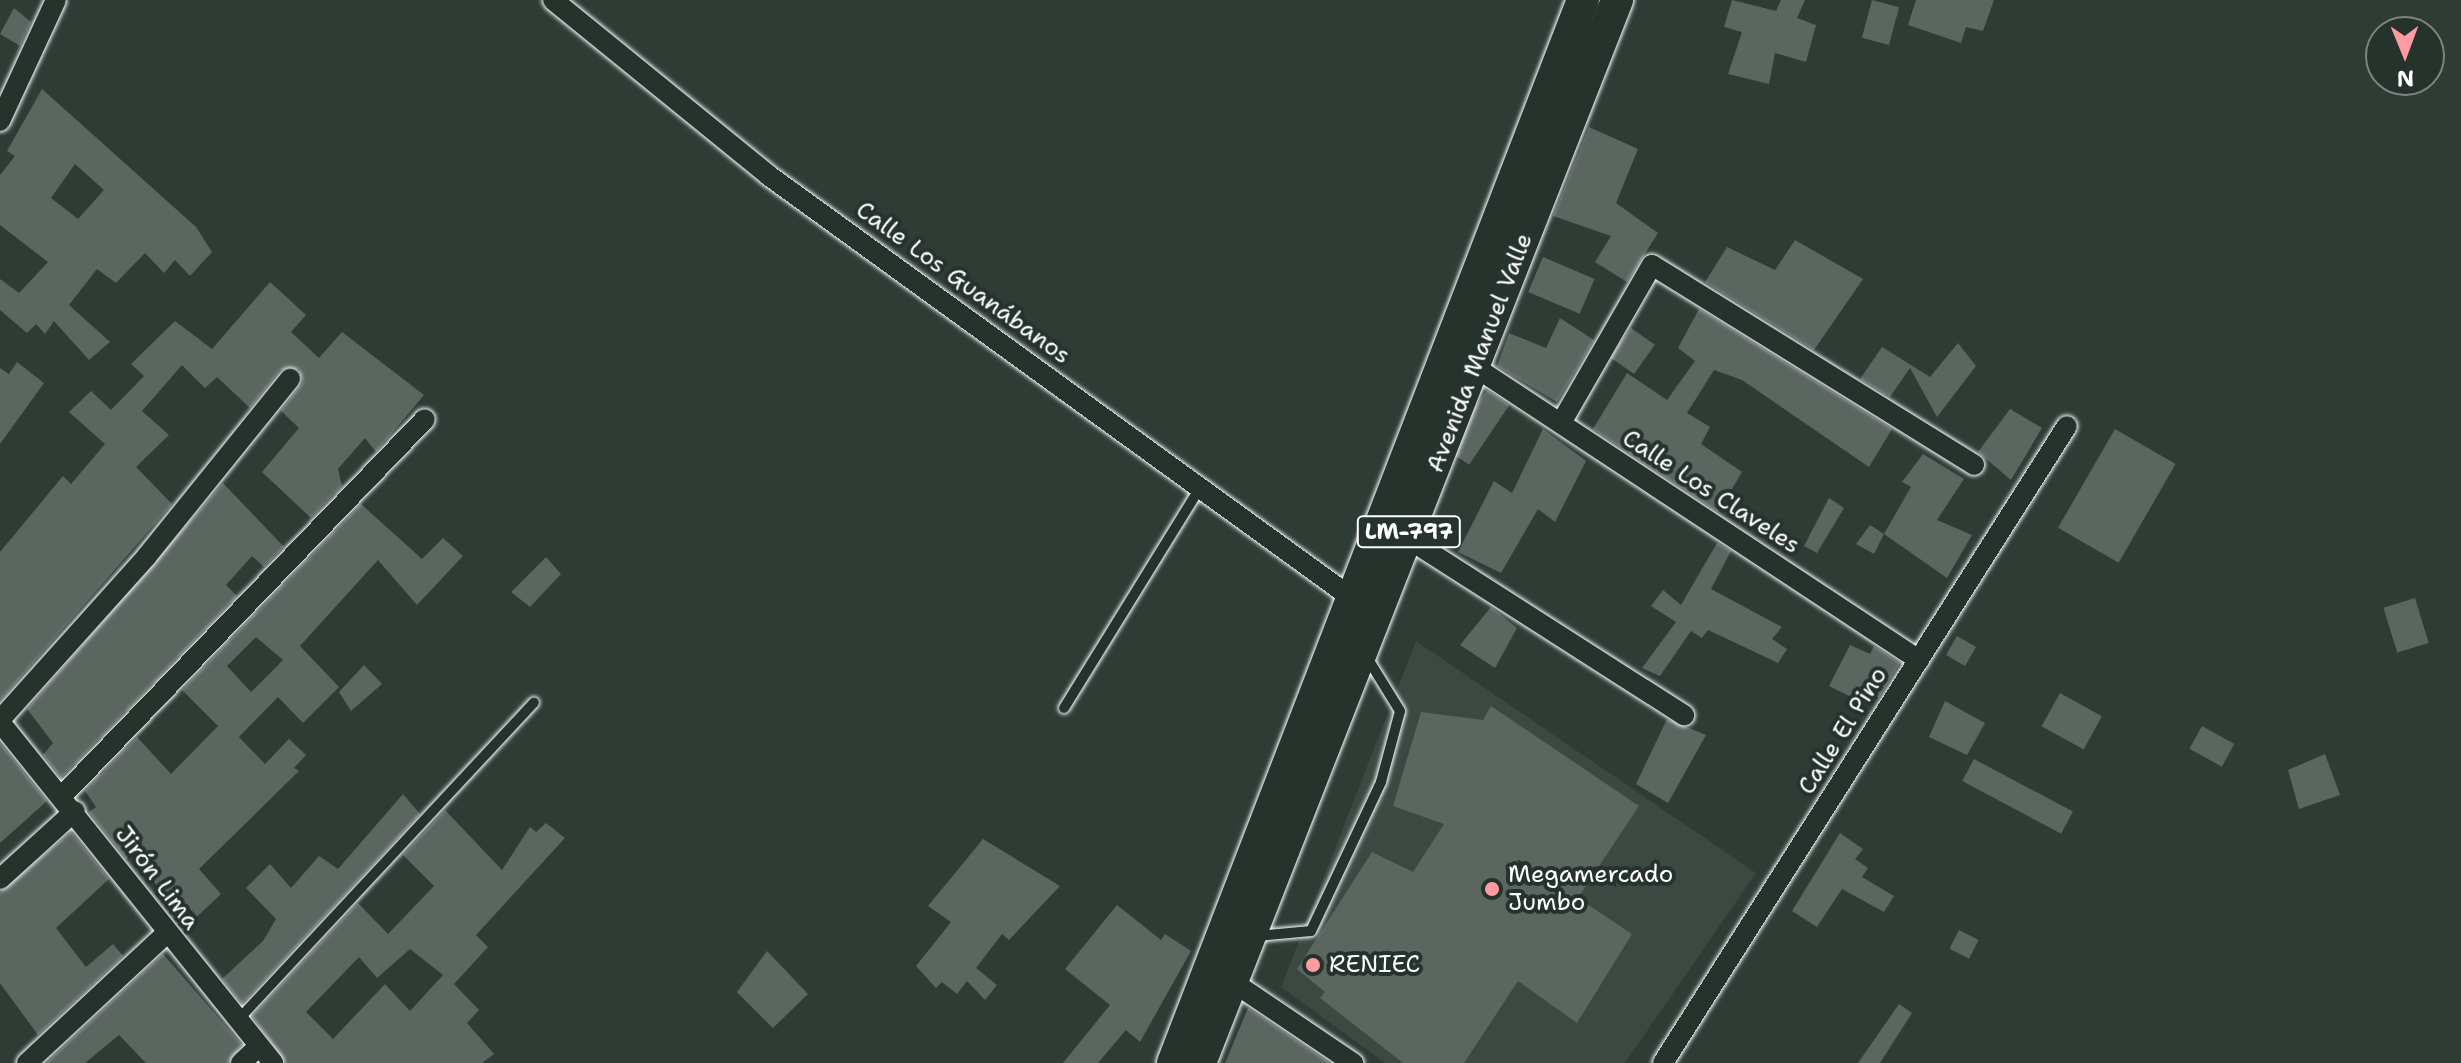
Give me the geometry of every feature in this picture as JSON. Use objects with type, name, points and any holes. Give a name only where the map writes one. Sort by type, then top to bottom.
[{"type":"main road","name":"Avenida Manuel Valle","points":[[1200,1063],[1221,974],[1352,598],[1583,0]]},
{"type":"main road","name":"Avenida Manuel Valle","points":[[1173,1063],[1221,974],[1251,936],[1617,0]]},
{"type":"street","points":[[0,121],[56,0]]},
{"type":"street","name":"Calle Los Guanábanos","points":[[553,0],[768,175],[1352,598]]},
{"type":"street","points":[[1561,423],[1652,265],[1974,465]]},
{"type":"street","name":"Calle Los Claveles","points":[[1475,367],[1919,660]]},
{"type":"street","points":[[0,721],[147,556],[290,379]]},
{"type":"street","points":[[0,879],[425,419]]},
{"type":"street","name":"Calle El Pino","points":[[1663,1063],[2067,426]]},
{"type":"street","points":[[1407,538],[1684,715]]},
{"type":"street","name":"Jirón Lima","points":[[0,721],[68,804],[166,934],[273,1063]]},
{"type":"street","points":[[27,1063],[166,934]]},
{"type":"street","points":[[1221,974],[1353,1063]]},
{"type":"street","points":[[241,1063],[258,1047]]},
{"type":"lane","points":[[1064,708],[1201,486]]},
{"type":"lane","points":[[1251,936],[1311,931],[1365,822],[1400,711],[1363,651]]},
{"type":"lane","points":[[237,1022],[534,703]]},
{"type":"shaded area","points":[[1416,641],[1756,873],[1625,1063],[1385,1063],[1281,987]]},
{"type":"building","points":[[1732,0],[1776,11],[1781,0],[1805,0],[1797,18],[1816,25],[1806,62],[1775,53],[1769,84],[1728,74],[1742,32],[1724,27]]},
{"type":"building","points":[[1872,0],[1899,7],[1889,45],[1862,38]]},
{"type":"building","points":[[1916,0],[1994,0],[1983,31],[1966,27],[1961,43],[1908,25]]},
{"type":"building","points":[[14,8],[31,22],[20,46],[0,34]]},
{"type":"building","points":[[42,89],[196,227],[212,252],[190,276],[175,260],[164,273],[145,253],[116,283],[97,269],[69,305],[110,342],[89,360],[54,321],[45,334],[36,324],[27,333],[0,310],[0,279],[19,293],[48,262],[0,225],[0,175],[15,156],[7,151]],"holes":[[[75,164],[104,190],[78,219],[51,198]]]},
{"type":"building","points":[[1589,127],[1638,149],[1616,203],[1658,233],[1627,282],[1595,262],[1611,236],[1553,216]]},
{"type":"building","points":[[1795,240],[1863,279],[1814,350],[1705,282],[1727,247],[1775,270]]},
{"type":"building","points":[[1543,257],[1595,279],[1580,314],[1528,292]]},
{"type":"building","points":[[270,282],[306,315],[291,332],[319,358],[342,332],[424,395],[376,452],[365,438],[338,469],[342,486],[311,518],[262,472],[299,428],[281,411],[303,382],[299,369],[280,370],[250,408],[217,377],[205,388],[182,365],[142,411],[169,435],[136,467],[172,504],[0,701],[0,552],[63,476],[71,484],[105,444],[69,412],[91,391],[111,410],[144,376],[131,364],[175,321],[212,349]]},
{"type":"building","points":[[1699,309],[1892,429],[1869,467],[1742,380],[1714,370],[1687,413],[1710,427],[1701,444],[1742,472],[1718,512],[1593,429],[1627,373],[1667,400],[1695,361],[1678,348]]},
{"type":"building","points":[[1560,318],[1594,340],[1557,402],[1497,366],[1509,333],[1546,348]]},
{"type":"building","points":[[1631,328],[1655,345],[1634,374],[1610,357]]},
{"type":"building","points":[[1958,343],[1976,366],[1937,417],[1910,368],[1890,397],[1860,379],[1882,347],[1930,377]]},
{"type":"building","points":[[17,362],[44,383],[0,444],[0,368],[9,374]]},
{"type":"building","points":[[1487,390],[1509,405],[1469,465],[1447,450]]},
{"type":"building","points":[[2010,409],[2042,428],[2011,480],[1978,452]]},
{"type":"building","points":[[1543,429],[1586,461],[1555,522],[1538,509],[1501,573],[1458,552],[1494,481],[1512,493]]},
{"type":"building","points":[[2115,429],[2176,464],[2119,563],[2058,528]]},
{"type":"building","points":[[1923,454],[1964,479],[1937,520],[1972,535],[1947,578],[1884,534],[1911,487],[1902,482]]},
{"type":"building","points":[[223,483],[284,547],[264,567],[252,556],[226,585],[237,596],[61,778],[43,755],[53,743],[27,709]]},
{"type":"building","points":[[1829,498],[1844,508],[1817,553],[1804,546]]},
{"type":"building","points":[[361,504],[422,559],[443,538],[463,556],[417,605],[378,560],[300,646],[339,687],[303,723],[278,697],[239,737],[265,764],[289,739],[306,755],[294,768],[299,771],[199,869],[221,894],[186,927],[134,853],[127,860],[89,812],[96,807],[85,791],[137,737],[171,774],[218,726],[182,690]],"holes":[[[256,637],[283,660],[251,692],[227,666]]]},
{"type":"building","points":[[1870,525],[1884,534],[1874,554],[1856,544]]},
{"type":"building","points":[[1717,543],[1731,551],[1711,589],[1782,627],[1772,639],[1787,649],[1778,663],[1708,630],[1702,638],[1691,631],[1660,676],[1642,668],[1676,622],[1651,606],[1663,590],[1681,605]]},
{"type":"building","points":[[546,557],[561,574],[530,607],[511,592]]},
{"type":"building","points":[[2415,598],[2429,643],[2397,653],[2383,608]]},
{"type":"building","points":[[1491,607],[1517,628],[1495,668],[1460,645]]},
{"type":"building","points":[[1957,636],[1976,647],[1965,666],[1946,655]]},
{"type":"building","points":[[1850,645],[1870,654],[1874,646],[1900,663],[1879,698],[1857,686],[1851,697],[1829,686]]},
{"type":"building","points":[[364,665],[382,684],[351,711],[339,692]]},
{"type":"building","points":[[2060,693],[2102,716],[2084,750],[2042,726]]},
{"type":"building","points":[[1945,701],[1985,723],[1967,755],[1929,737]]},
{"type":"building","name":"Megamercado Jumbo","points":[[1491,706],[1639,806],[1578,898],[1632,934],[1577,1023],[1518,981],[1464,1063],[1403,1063],[1320,998],[1325,992],[1297,969],[1372,852],[1413,872],[1444,824],[1393,806],[1421,712],[1483,720]]},
{"type":"building","points":[[1667,719],[1706,735],[1668,803],[1636,784]]},
{"type":"building","points":[[2202,726],[2234,744],[2222,767],[2189,749]]},
{"type":"building","points":[[0,743],[47,801],[0,843]]},
{"type":"building","points":[[2325,754],[2340,795],[2299,809],[2288,770]]},
{"type":"building","points":[[1974,759],[2073,812],[2061,834],[1962,781]]},
{"type":"building","points":[[403,794],[420,814],[242,1004],[222,979],[263,941],[276,919],[246,888],[270,864],[291,888],[319,856],[338,869]]},
{"type":"building","points":[[445,810],[502,870],[530,827],[536,832],[546,823],[565,838],[476,935],[488,947],[454,984],[479,1010],[467,1023],[494,1054],[482,1063],[286,1063],[252,1016],[358,903],[388,934],[434,886],[403,855]],"holes":[[[410,949],[443,975],[410,1011],[385,984],[333,1039],[306,1012],[359,957],[377,978]]]},
{"type":"building","points":[[71,832],[109,879],[56,928],[86,967],[113,944],[123,956],[38,1035],[0,983],[0,892]]},
{"type":"building","points":[[1840,833],[1863,849],[1855,859],[1868,868],[1862,877],[1894,896],[1884,912],[1842,889],[1817,927],[1792,911]]},
{"type":"building","points":[[983,839],[1060,886],[1009,940],[1002,934],[976,968],[997,985],[985,1000],[967,981],[957,994],[942,982],[936,988],[916,966],[951,922],[928,906]]},
{"type":"building","points":[[1117,905],[1161,940],[1165,934],[1191,951],[1140,1042],[1126,1030],[1098,1063],[1063,1063],[1110,1005],[1065,969]]},
{"type":"building","points":[[1959,930],[1979,940],[1969,959],[1949,949]]},
{"type":"building","points":[[767,951],[808,994],[773,1028],[737,992]]},
{"type":"building","points":[[163,954],[242,1045],[228,1063],[146,1063],[119,1035],[85,1063],[46,1063]]},
{"type":"building","points":[[1899,1004],[1912,1013],[1880,1063],[1858,1063]]},
{"type":"building","points":[[1248,1008],[1330,1063],[1225,1063]]},
{"type":"place","name":"Megamercado Jumbo","points":[[1492,889]]},
{"type":"place","name":"RENIEC","points":[[1313,965]]}]
